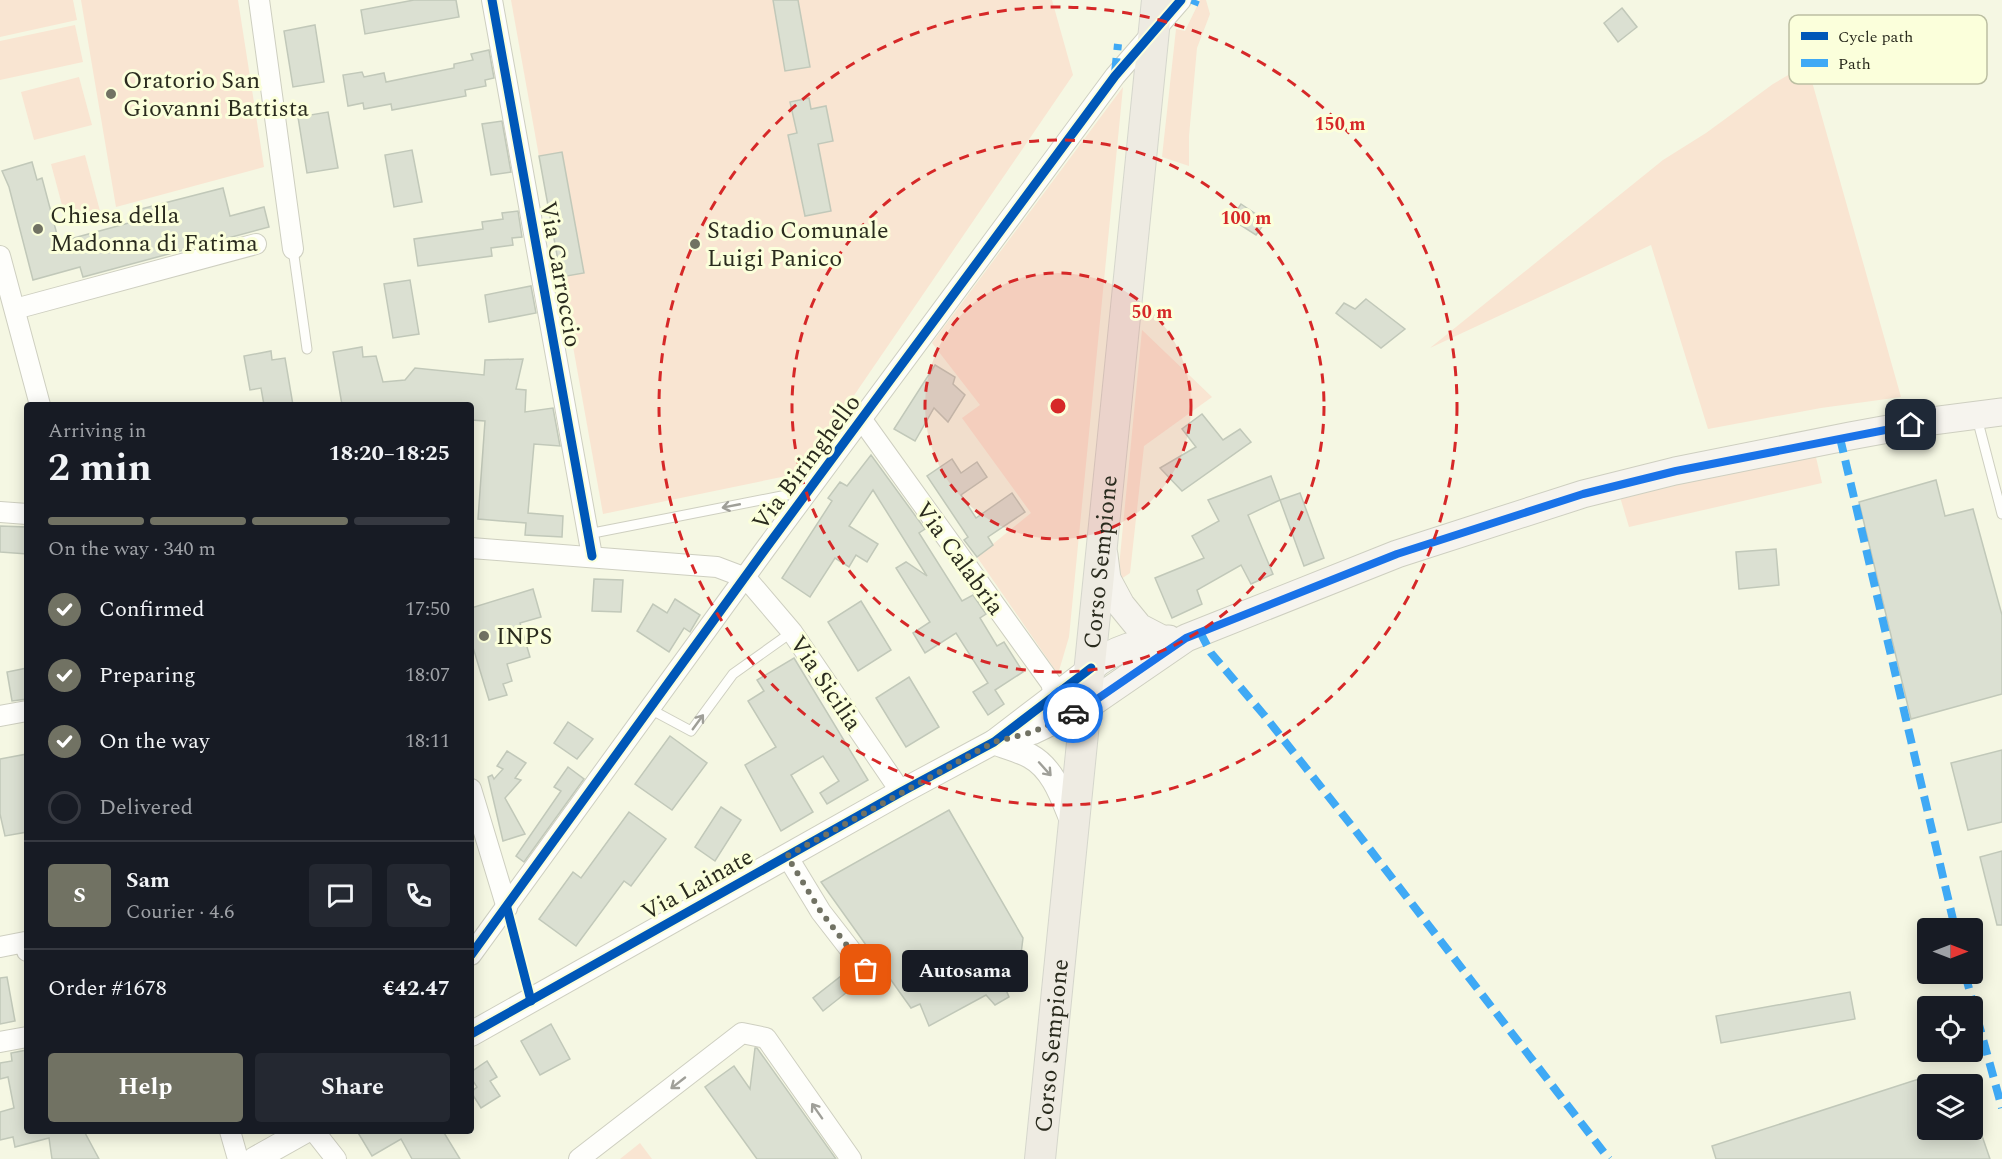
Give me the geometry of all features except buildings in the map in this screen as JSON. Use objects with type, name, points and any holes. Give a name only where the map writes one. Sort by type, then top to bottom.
[{"type":"main road","name":"Corso Sempione","points":[[1040,1159],[1072,823],[1091,668],[1156,14]]},
{"type":"main road","name":"Via Lainate","points":[[1091,668],[1120,649],[1138,643],[1175,639],[1397,554],[1583,494],[1676,471],[1850,436],[1989,414]]},
{"type":"main road","points":[[1103,548],[1107,579],[1121,605],[1139,627],[1175,639]]},
{"type":"main road","name":"Via Lainate","points":[[1087,706],[1175,639]]},
{"type":"street","points":[[259,0],[293,249]]},
{"type":"street","name":"Via Carroccio","points":[[492,0],[592,556]]},
{"type":"street","name":"Via Biringhello","points":[[474,951],[809,490],[1115,76],[1156,14],[1181,0]]},
{"type":"street","points":[[15,309],[256,244]]},
{"type":"street","points":[[0,256],[3,280],[15,309],[39,402]]},
{"type":"street","name":"Via Calabria","points":[[862,420],[1051,683],[1055,697]]},
{"type":"street","points":[[0,512],[24,514]]},
{"type":"street","points":[[474,548],[717,567],[746,578]]},
{"type":"street","name":"Via Sicilia","points":[[746,578],[792,632],[901,792]]},
{"type":"street","name":"Via Lainate","points":[[474,1032],[994,742],[1091,668]]},
{"type":"street","name":"Via Lainate","points":[[994,742],[1033,732],[1087,706]]},
{"type":"street","points":[[0,716],[24,712]]},
{"type":"street","points":[[994,742],[1029,756],[1042,764],[1058,789],[1072,823]]},
{"type":"street","points":[[474,799],[507,908]]},
{"type":"street","points":[[787,856],[821,912],[866,970]]},
{"type":"street","points":[[0,947],[24,946]]},
{"type":"street","points":[[579,1159],[742,1033],[766,1038],[851,1159]]},
{"type":"street","points":[[0,1042],[24,1038]]},
{"type":"street","points":[[231,1134],[238,1159]]},
{"type":"street","points":[[255,1159],[300,1134]]},
{"type":"street","points":[[316,1134],[336,1159]]},
{"type":"lane","points":[[293,249],[307,349]]},
{"type":"lane","points":[[1989,414],[2002,514]]},
{"type":"lane","points":[[588,534],[809,490]]},
{"type":"lane","points":[[650,709],[691,731],[733,674],[792,632]]},
{"type":"shaded area","points":[[0,0],[73,0],[77,20],[0,37]]},
{"type":"shaded area","points":[[81,0],[238,0],[264,167],[116,207]]},
{"type":"shaded area","name":"Stadio Comunale Luigi Panico","points":[[511,0],[1052,0],[1073,75],[801,473],[603,514]]},
{"type":"shaded area","points":[[1200,0],[1206,0],[1210,14],[1197,48],[1189,136],[1189,166],[1162,157],[1176,29],[1185,31]]},
{"type":"shaded area","points":[[75,25],[83,62],[0,80],[0,41]]},
{"type":"shaded area","points":[[1789,75],[1789,84],[1813,84],[1901,397],[1821,408],[1708,429],[1651,245],[1430,348],[1663,160],[1706,133]]},
{"type":"shaded area","points":[[79,77],[92,125],[34,140],[21,92]]},
{"type":"shaded area","points":[[1123,87],[1069,637],[1058,674],[977,557],[1031,513],[962,418],[980,405],[932,343]]},
{"type":"shaded area","points":[[85,155],[100,211],[66,220],[51,164]]},
{"type":"shaded area","points":[[1142,330],[1212,397],[1144,446],[1130,573],[1121,579],[1119,567]]},
{"type":"shaded area","points":[[1815,453],[1822,483],[1629,527],[1620,497]]},
{"type":"shaded area","points":[[640,1143],[652,1159],[620,1159]]},
{"type":"marked path","points":[[1194,5],[1196,0]]},
{"type":"marked path","points":[[1115,73],[1118,44]]},
{"type":"marked path","points":[[1840,438],[1953,918]]},
{"type":"marked path","points":[[1200,632],[1211,653],[1264,715],[1355,830],[1609,1159]]},
{"type":"marked path","points":[[1968,984],[2002,1108]]},
{"type":"cycle path","points":[[492,0],[592,556]]},
{"type":"cycle path","points":[[474,951],[766,548],[1115,76],[1181,0]]},
{"type":"cycle path","points":[[474,1032],[994,742],[1091,668]]},
{"type":"cycle path","points":[[507,908],[531,1001]]},
{"type":"way so far","points":[[866,970],[821,912],[787,856],[994,742],[1033,732],[1073,713]]},
{"type":"place","name":"Oratorio San Giovanni Battista","points":[[111,94]]},
{"type":"place","name":"Chiesa della Madonna di Fatima","points":[[38,229]]},
{"type":"place","name":"Stadio Comunale Luigi Panico","points":[[695,244]]},
{"type":"place","name":"INPS","points":[[484,636]]},
{"type":"place","name":"Autosama","points":[[866,970]]},
{"type":"route","points":[[1073,713],[1087,706],[1186,638],[1397,554],[1583,494],[1676,471],[1911,425]]}]
